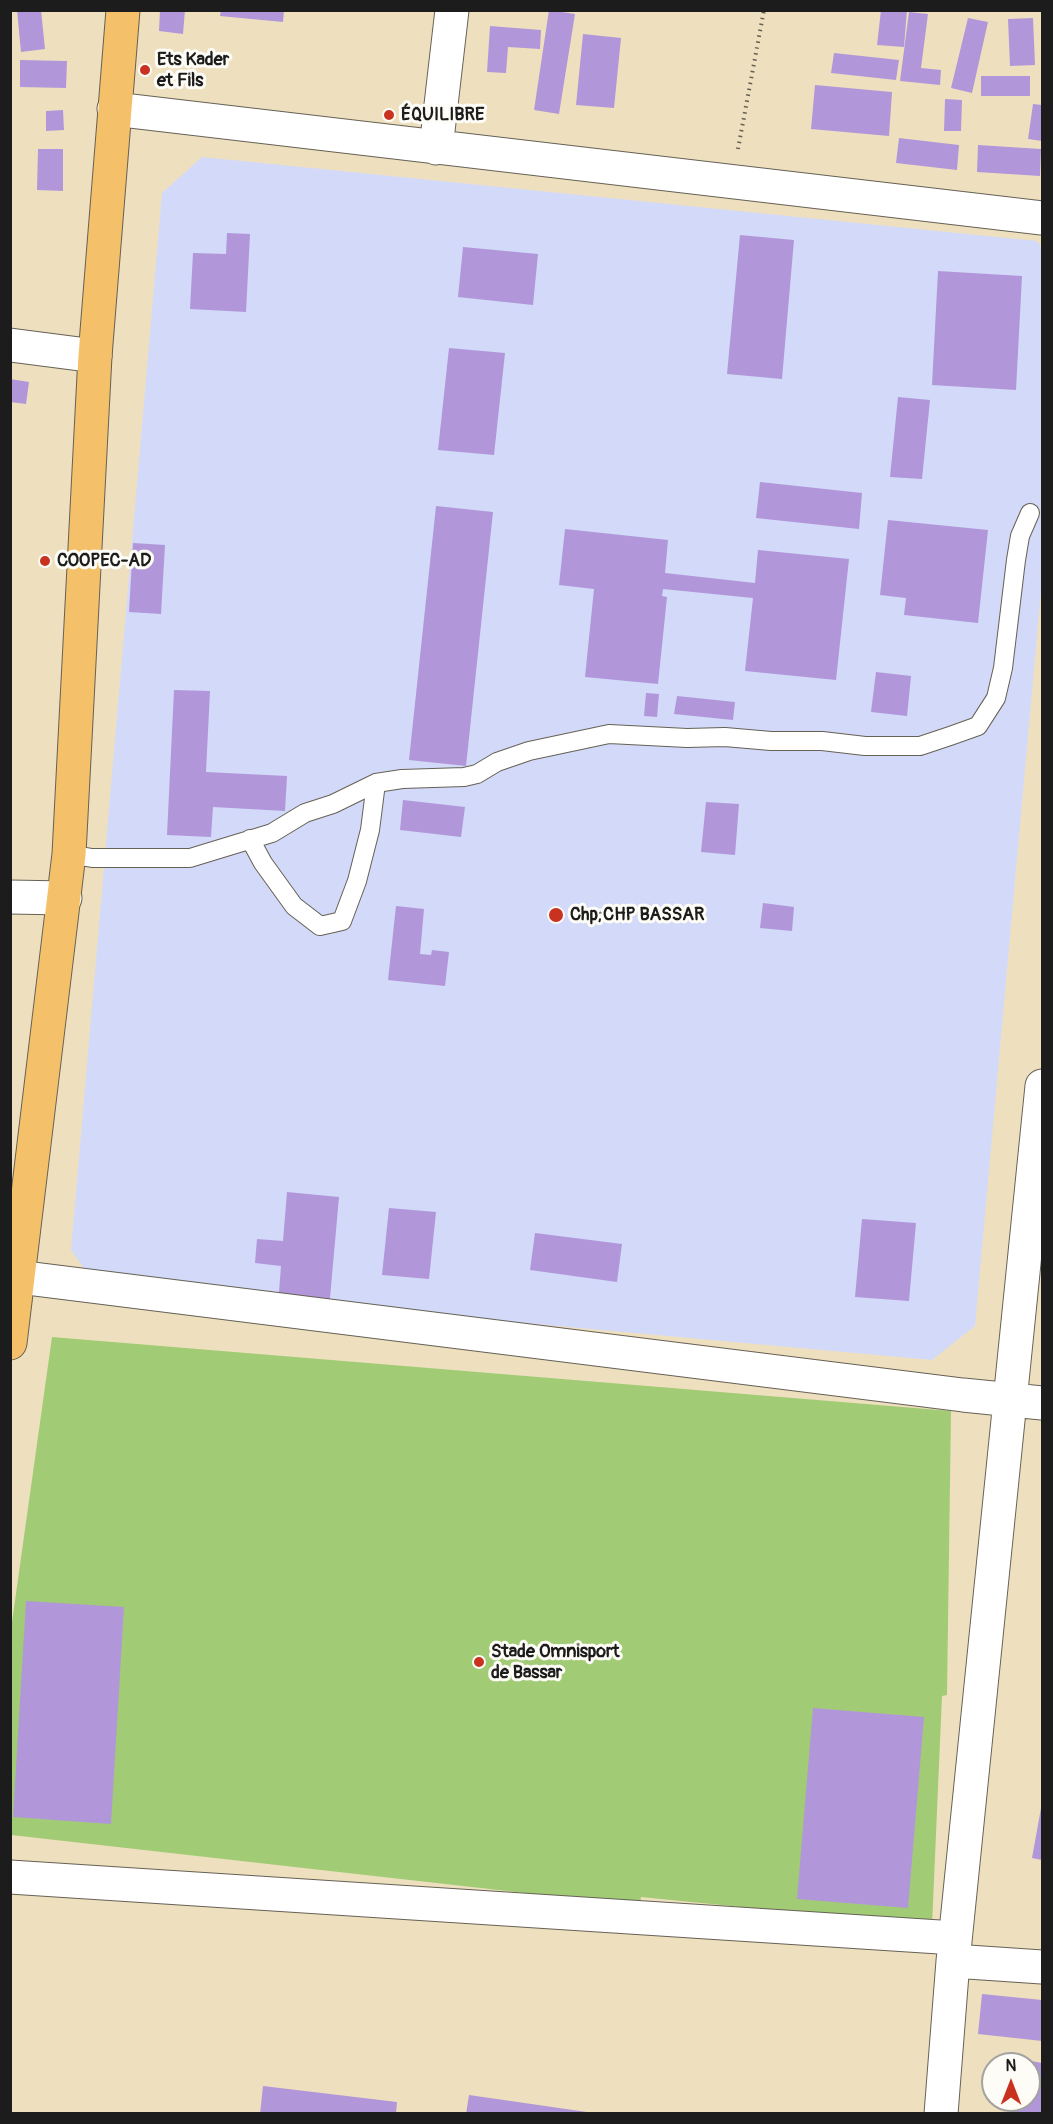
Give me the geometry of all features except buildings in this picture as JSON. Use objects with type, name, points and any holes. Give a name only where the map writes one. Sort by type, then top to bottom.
[{"type":"main road","points":[[10,1343],[14,1276],[69,854],[95,356],[123,10]]},
{"type":"street","points":[[436,148],[452,10]]},
{"type":"street","points":[[114,109],[1042,218]]},
{"type":"street","points":[[10,345],[95,356]]},
{"type":"street","points":[[10,897],[65,898]]},
{"type":"street","points":[[941,2114],[954,1949],[1042,1086]]},
{"type":"street","points":[[14,1276],[1010,1401],[1042,1403]]},
{"type":"street","points":[[10,1876],[954,1949],[1042,1967]]},
{"type":"lane","points":[[69,854],[92,858],[190,858],[272,833],[305,813],[333,804],[376,783],[402,779],[464,777],[477,774],[497,762],[529,751],[609,734],[822,741],[865,746],[920,747],[978,726],[996,698],[1003,668],[1020,536],[1030,513]]},
{"type":"lane","points":[[250,839],[263,863],[294,906],[320,926],[342,921],[357,880],[370,830],[376,783]]},
{"type":"path","points":[[731,182],[764,10]]},
{"type":"shaded area","name":"Chp;CHP BASSAR","points":[[202,157],[1037,241],[1042,248],[1042,580],[975,1326],[932,1360],[95,1284],[71,1250],[162,193]]},
{"type":"green space","name":"Stade Omnisport de Bassar","points":[[52,1337],[951,1411],[947,1695],[942,1696],[932,1926],[641,1897],[640,1906],[11,1835],[11,1629]]},
{"type":"place","name":"Ets Kader et Fils","points":[[145,70]]},
{"type":"place","name":"ÉQUILIBRE","points":[[389,115]]},
{"type":"place","name":"COOPEC-AD","points":[[45,561]]},
{"type":"place","name":"Chp;CHP BASSAR","points":[[556,915]]},
{"type":"place","name":"Stade Omnisport de Bassar","points":[[479,1662]]}]
